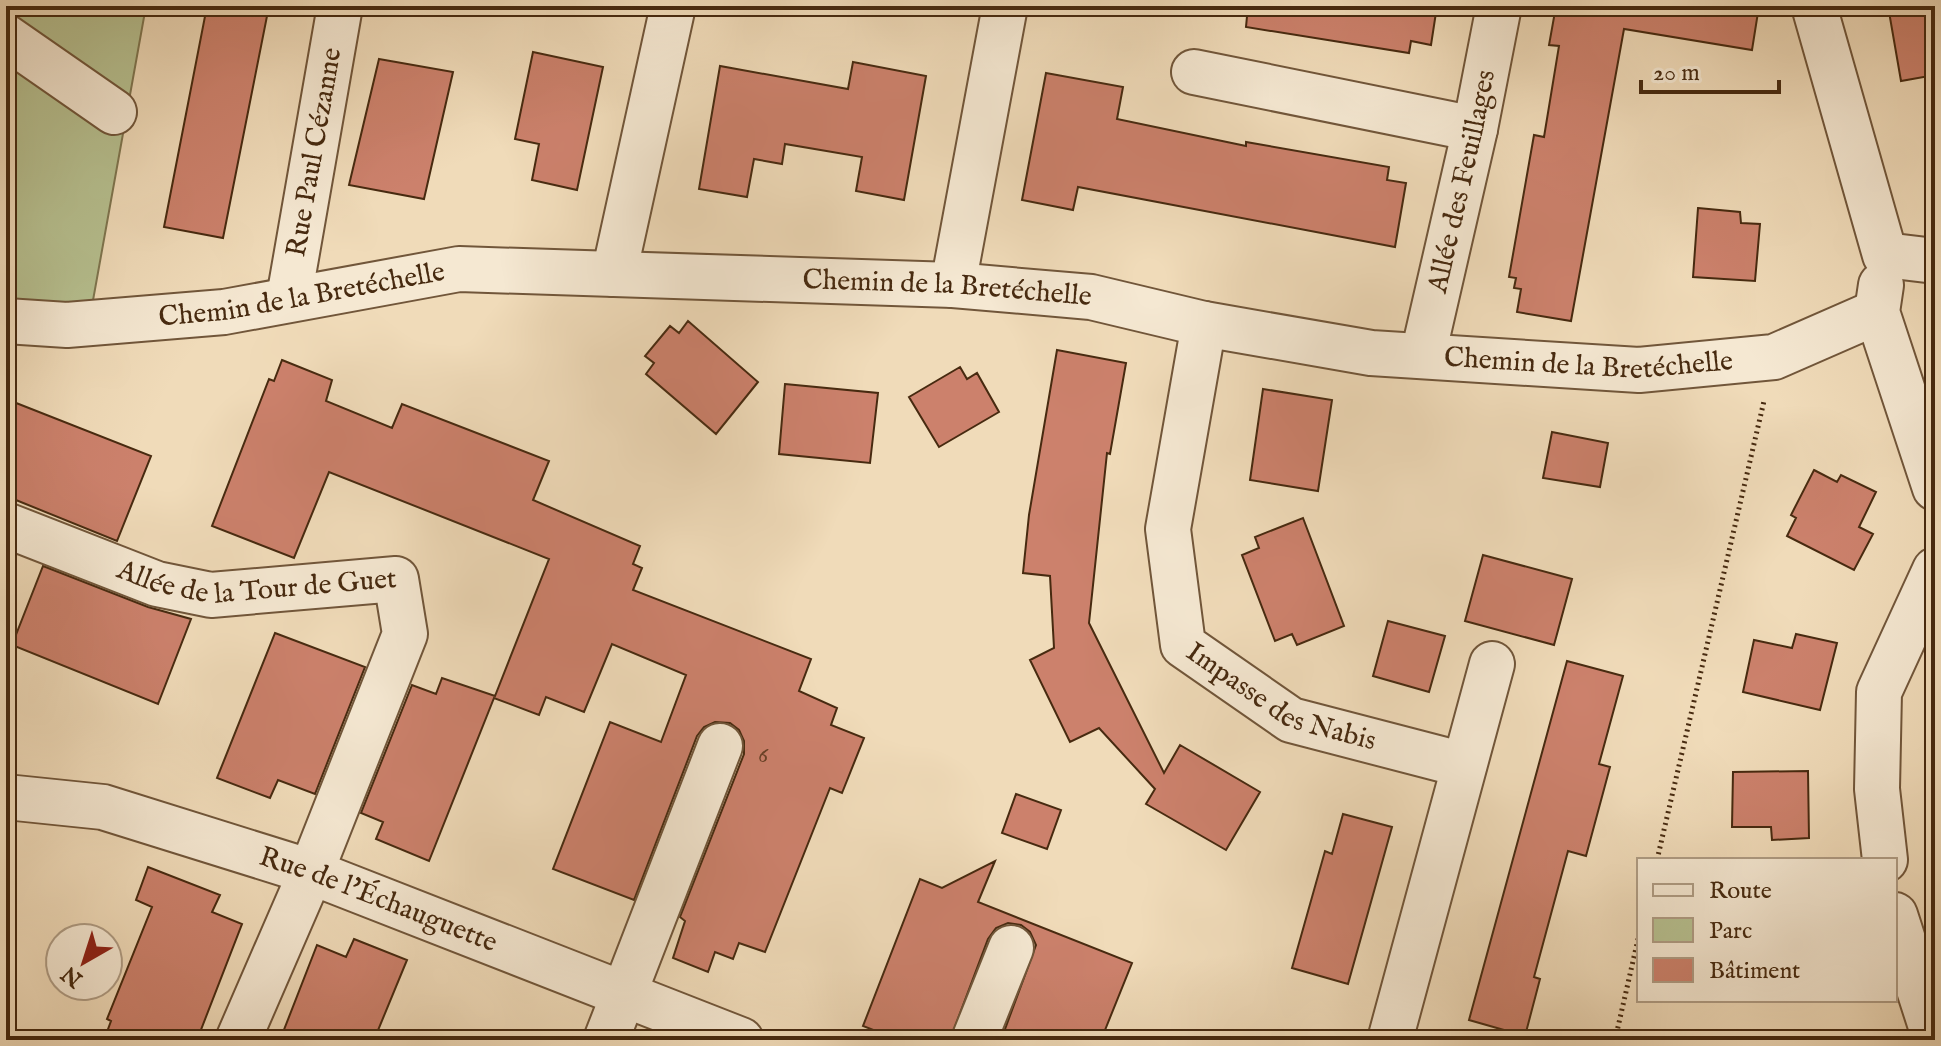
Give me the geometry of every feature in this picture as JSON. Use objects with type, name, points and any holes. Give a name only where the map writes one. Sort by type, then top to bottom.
[{"type":"street","name":"Rue Paul Cézanne","points":[[289,298],[340,6]]},
{"type":"street","points":[[614,274],[673,6]]},
{"type":"street","points":[[953,285],[1005,6]]},
{"type":"street","name":"Allée des Feuillages","points":[[1423,355],[1475,129],[1499,6]]},
{"type":"street","points":[[1814,6],[1885,255],[1877,312],[1935,488]]},
{"type":"street","points":[[6,37],[114,112]]},
{"type":"street","points":[[1194,72],[1475,129]]},
{"type":"street","points":[[1885,255],[1935,261]]},
{"type":"street","name":"Chemin de la Bretéchelle","points":[[6,321],[67,325],[208,313],[459,269],[953,285],[1091,297],[1204,324],[1371,353],[1639,370],[1774,357],[1877,312]]},
{"type":"street","name":"Impasse des Nabis","points":[[1204,324],[1168,529],[1183,645],[1291,720],[1464,765]]},
{"type":"street","name":"Allée de la Tour de Guet","points":[[6,525],[157,584],[211,595],[396,579],[405,634],[311,872]]},
{"type":"street","points":[[1885,858],[1877,789],[1879,692],[1935,570]]},
{"type":"street","points":[[1390,1040],[1492,664]]},
{"type":"street","points":[[606,1040],[720,746]]},
{"type":"street","name":"Rue de l'Échauguette","points":[[7,793],[103,807],[311,872],[741,1040]]},
{"type":"street","points":[[238,1040],[311,872]]},
{"type":"street","points":[[1897,921],[1935,1039]]},
{"type":"street","points":[[974,1040],[1011,948]]},
{"type":"path","points":[[1657,858],[1774,357]]},
{"type":"path","points":[[1615,1040],[1637,944]]},
{"type":"green space","points":[[6,6],[146,6],[90,317],[6,318]]},
{"type":"building","points":[[207,6],[269,6],[223,238],[164,227]]},
{"type":"building","points":[[1248,6],[1437,6],[1431,45],[1411,41],[1409,53],[1246,27]]},
{"type":"building","points":[[1556,6],[1759,6],[1752,50],[1624,29],[1571,321],[1517,312],[1521,289],[1514,288],[1516,278],[1509,277],[1534,135],[1544,137],[1559,46],[1549,45]]},
{"type":"building","points":[[1888,6],[1935,6],[1935,75],[1901,81]]},
{"type":"building","points":[[533,52],[603,67],[577,190],[532,180],[539,144],[515,139]]},
{"type":"building","points":[[379,59],[453,72],[424,199],[349,185]]},
{"type":"building","points":[[853,62],[926,76],[904,200],[856,191],[862,157],[785,144],[782,164],[754,159],[747,197],[699,189],[720,66],[848,89]]},
{"type":"building","points":[[1046,73],[1123,87],[1117,119],[1246,146],[1246,142],[1389,167],[1387,180],[1406,183],[1395,247],[1078,187],[1073,210],[1022,200]]},
{"type":"building","points":[[1698,208],[1740,212],[1741,223],[1760,224],[1755,281],[1693,277]]},
{"type":"building","points":[[688,321],[758,382],[716,434],[646,374],[654,363],[645,356],[670,326],[679,333]]},
{"type":"building","points":[[1057,350],[1126,363],[1110,454],[1107,453],[1089,623],[1164,773],[1180,745],[1260,792],[1226,850],[1146,804],[1155,789],[1099,728],[1070,742],[1030,660],[1054,648],[1050,576],[1023,573],[1029,515]]},
{"type":"building","points":[[282,360],[332,380],[326,401],[392,428],[402,404],[549,461],[533,500],[640,546],[633,564],[642,568],[633,590],[811,659],[799,691],[837,708],[831,725],[864,738],[842,793],[830,788],[765,952],[739,943],[733,959],[715,952],[708,972],[673,958],[685,921],[680,917],[744,754],[744,741],[739,730],[730,723],[715,722],[704,727],[697,736],[634,900],[553,869],[610,722],[661,742],[686,675],[612,644],[584,712],[546,697],[539,715],[494,698],[429,861],[376,839],[383,822],[361,813],[412,685],[436,694],[442,678],[495,696],[549,559],[329,472],[294,558],[212,526],[269,379],[274,381]]},
{"type":"building","points":[[960,367],[967,379],[977,373],[999,412],[939,447],[909,397]]},
{"type":"building","points":[[785,384],[878,393],[870,463],[779,454]]},
{"type":"building","points":[[1263,389],[1332,400],[1318,491],[1250,480]]},
{"type":"building","points":[[6,399],[151,456],[117,541],[6,496]]},
{"type":"building","points":[[1552,432],[1608,443],[1600,487],[1543,478]]},
{"type":"building","points":[[1814,470],[1837,482],[1841,475],[1876,492],[1859,527],[1873,534],[1854,570],[1787,536],[1796,518],[1791,515]]},
{"type":"building","points":[[1303,518],[1344,626],[1297,645],[1292,634],[1275,641],[1242,555],[1259,548],[1255,537]]},
{"type":"building","points":[[1483,555],[1572,579],[1554,645],[1465,621]]},
{"type":"building","points":[[43,566],[148,607],[191,619],[158,704],[12,645]]},
{"type":"building","points":[[1388,621],[1445,636],[1429,692],[1373,676]]},
{"type":"building","points":[[275,633],[365,667],[315,794],[278,780],[270,798],[217,778]]},
{"type":"building","points":[[1796,634],[1837,643],[1820,710],[1743,692],[1754,640],[1792,648]]},
{"type":"building","points":[[1567,661],[1623,676],[1599,764],[1610,767],[1586,856],[1568,851],[1534,977],[1540,979],[1525,1036],[1469,1020]]},
{"type":"building","points":[[1808,771],[1809,838],[1772,840],[1771,827],[1732,827],[1733,772]]},
{"type":"building","points":[[1016,794],[1061,810],[1047,849],[1002,833]]},
{"type":"building","points":[[1343,814],[1392,827],[1348,984],[1292,968],[1325,851],[1332,854]]},
{"type":"building","points":[[995,861],[978,902],[1132,963],[1101,1040],[1001,1040],[1036,945],[1030,932],[1021,925],[1008,923],[996,928],[988,939],[950,1040],[899,1040],[863,1026],[920,879],[942,888]]},
{"type":"building","points":[[148,867],[220,895],[212,912],[242,924],[197,1040],[104,1040],[114,1002],[124,1002],[124,977],[152,907],[136,900]]},
{"type":"building","points":[[354,939],[407,960],[374,1040],[280,1040],[317,945],[346,957]]}]
